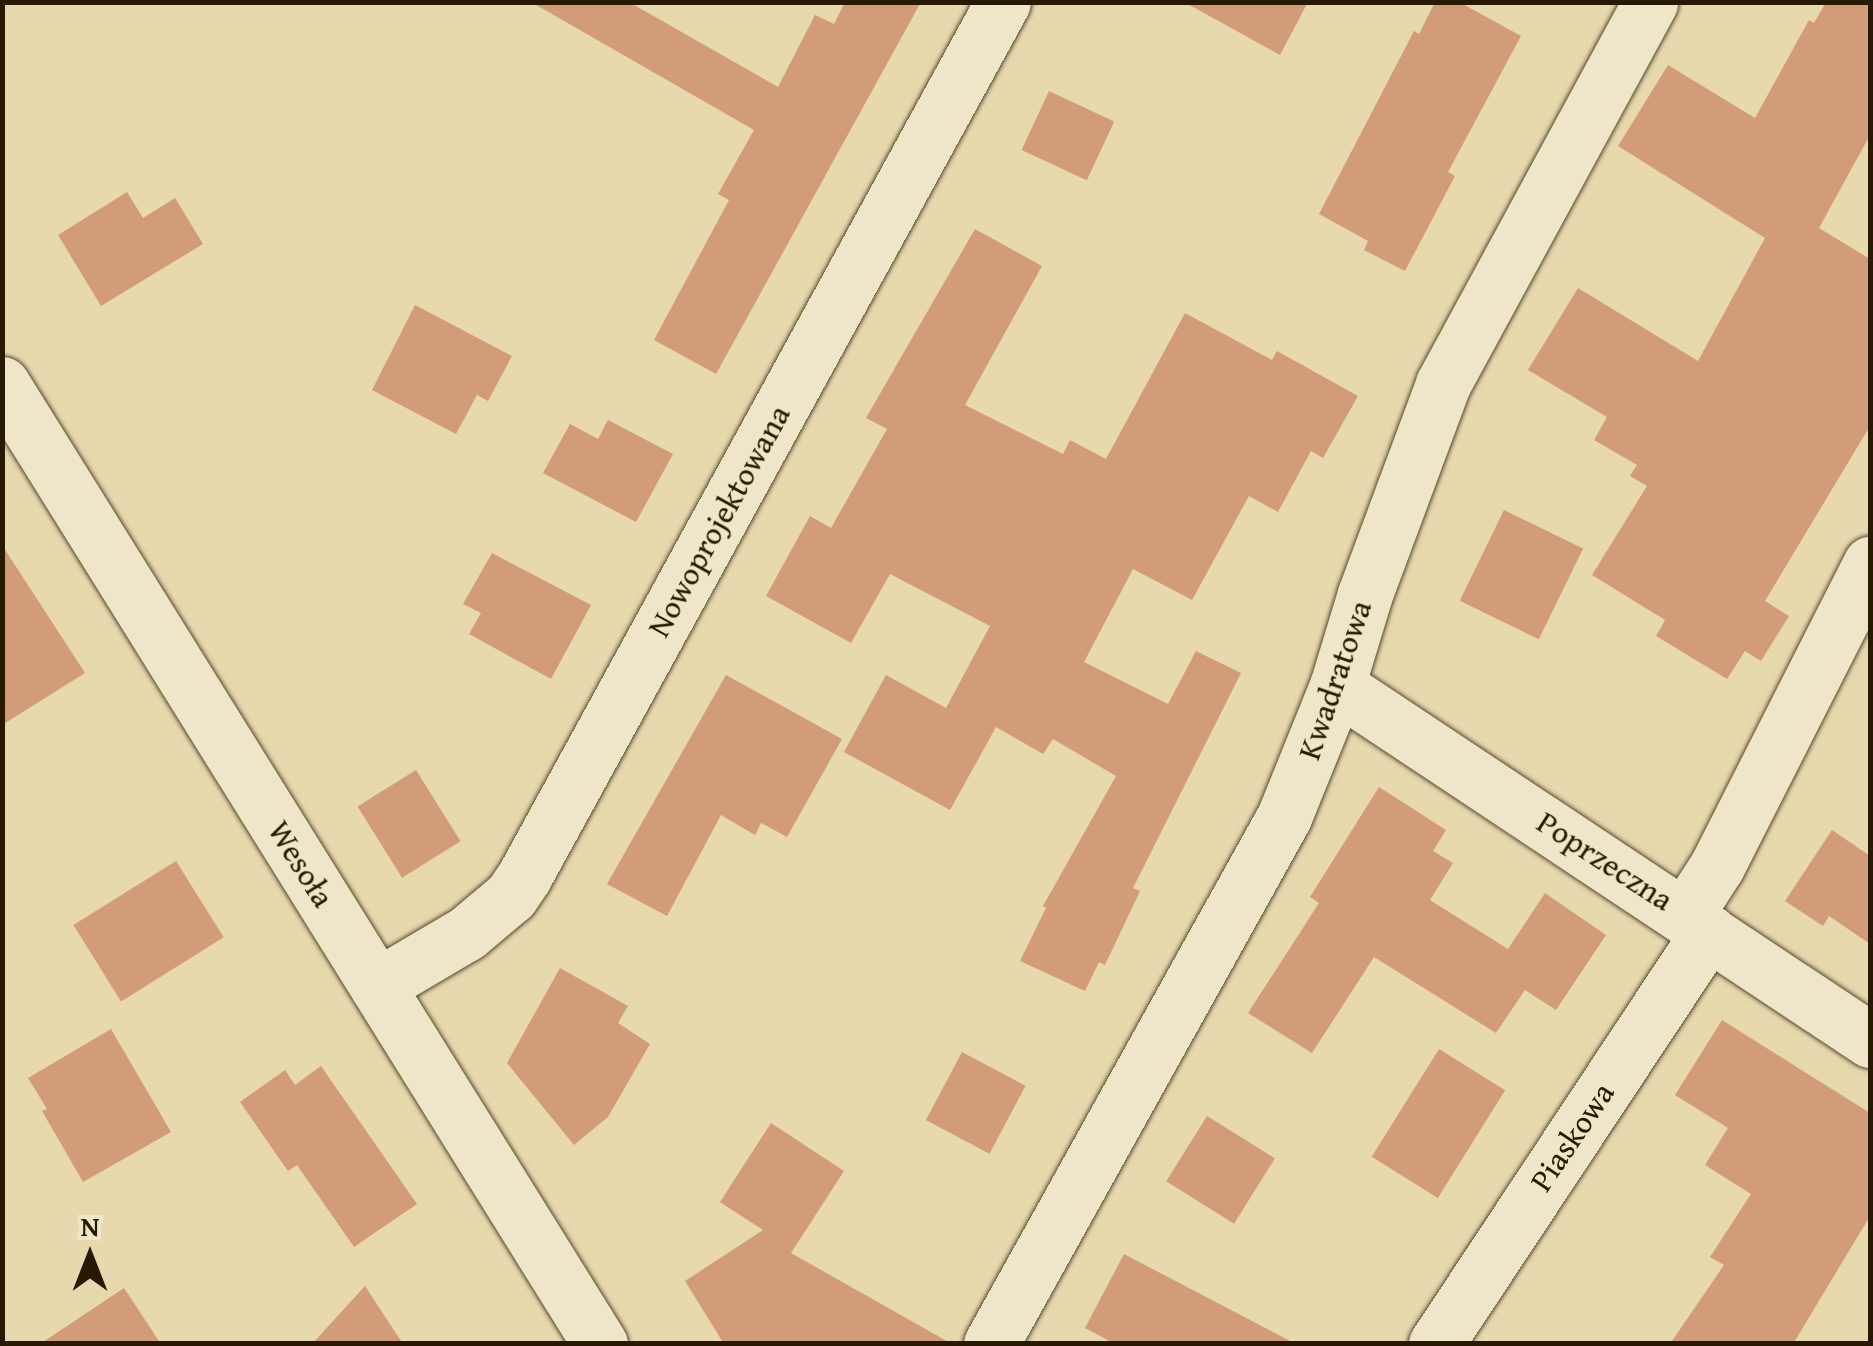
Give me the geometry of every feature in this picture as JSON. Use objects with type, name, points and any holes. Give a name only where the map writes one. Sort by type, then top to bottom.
[{"type":"street","name":"Nowoprojektowana","points":[[377,986],[468,933],[511,896],[525,875],[1002,2]]},
{"type":"street","name":"Kwadratowa","points":[[992,1344],[1284,817],[1337,686],[1365,594],[1443,384],[1650,2]]},
{"type":"street","name":"Wesoła","points":[[2,384],[600,1344]]},
{"type":"street","name":"Piaskowa","points":[[1436,1344],[1698,923],[1717,866],[1870,564]]},
{"type":"street","name":"Poprzeczna","points":[[1337,686],[1870,1040]]},
{"type":"building","points":[[531,2],[629,2],[778,87],[815,15],[834,24],[845,2],[921,2],[716,374],[654,340],[729,200],[718,194],[754,130]]},
{"type":"building","points":[[1184,2],[1308,2],[1280,55]]},
{"type":"building","points":[[1435,2],[1459,2],[1521,36],[1448,172],[1455,176],[1405,271],[1364,250],[1368,241],[1319,214],[1414,31],[1419,34]]},
{"type":"building","points":[[1826,2],[1870,2],[1870,135],[1819,228],[1870,259],[1870,426],[1765,601],[1789,616],[1761,661],[1745,651],[1727,679],[1656,636],[1665,620],[1592,575],[1647,486],[1630,476],[1637,465],[1594,440],[1607,417],[1528,370],[1578,288],[1698,361],[1765,238],[1618,146],[1668,65],[1755,118],[1809,20],[1814,23]]},
{"type":"building","points":[[1049,91],[1114,121],[1087,180],[1022,150]]},
{"type":"building","points":[[127,192],[143,218],[175,198],[203,244],[101,306],[58,235]]},
{"type":"building","points":[[975,229],[1042,266],[965,405],[1063,454],[1070,440],[1106,459],[1185,313],[1272,360],[1277,351],[1358,396],[1323,458],[1311,451],[1278,512],[1249,496],[1192,600],[1133,569],[1084,662],[1168,704],[1196,651],[1241,673],[1133,888],[1140,891],[1105,965],[1099,962],[1085,991],[1020,961],[1046,908],[1043,906],[1116,776],[1053,739],[1043,754],[996,727],[950,810],[844,752],[886,675],[946,708],[990,626],[890,574],[851,643],[766,596],[810,516],[831,528],[887,429],[866,418]]},
{"type":"building","points":[[415,305],[512,356],[488,401],[477,395],[456,434],[372,390]]},
{"type":"building","points":[[608,420],[673,454],[636,522],[543,473],[570,424],[598,439]]},
{"type":"building","points":[[1504,510],[1583,549],[1539,639],[1460,601]]},
{"type":"building","points":[[2,545],[85,673],[2,725]]},
{"type":"building","points":[[492,553],[591,605],[551,679],[469,634],[481,613],[463,604]]},
{"type":"building","points":[[726,675],[842,739],[787,837],[761,823],[755,835],[721,815],[667,916],[607,884]]},
{"type":"building","points":[[416,770],[461,841],[402,878],[357,807]]},
{"type":"building","points":[[1379,787],[1446,830],[1433,851],[1453,863],[1430,900],[1508,949],[1545,893],[1606,935],[1556,1010],[1525,990],[1496,1033],[1374,957],[1312,1053],[1248,1013],[1319,903],[1310,897]]},
{"type":"building","points":[[1832,830],[1870,856],[1870,944],[1829,916],[1823,926],[1785,901]]},
{"type":"building","points":[[176,861],[224,937],[121,1001],[73,925]]},
{"type":"building","points":[[560,968],[628,1006],[618,1023],[650,1044],[608,1117],[574,1145],[507,1063]]},
{"type":"building","points":[[1722,1020],[1870,1113],[1870,1216],[1793,1344],[1670,1344],[1724,1265],[1710,1257],[1751,1194],[1705,1165],[1728,1128],[1675,1095]]},
{"type":"building","points":[[111,1029],[171,1132],[83,1182],[42,1111],[47,1109],[28,1078]]},
{"type":"building","points":[[1439,1049],[1505,1090],[1438,1198],[1372,1157]]},
{"type":"building","points":[[962,1052],[1026,1086],[989,1154],[926,1120]]},
{"type":"building","points":[[321,1066],[417,1204],[354,1247],[297,1165],[288,1171],[240,1102],[285,1070],[295,1085]]},
{"type":"building","points":[[1207,1116],[1275,1158],[1234,1224],[1166,1181]]},
{"type":"building","points":[[771,1123],[844,1171],[791,1253],[952,1344],[724,1344],[685,1281],[763,1230],[720,1202]]},
{"type":"building","points":[[1124,1254],[1296,1344],[1115,1344],[1085,1328]]},
{"type":"building","points":[[365,1286],[403,1344],[312,1344]]},
{"type":"building","points":[[124,1288],[161,1344],[40,1344]]}]
